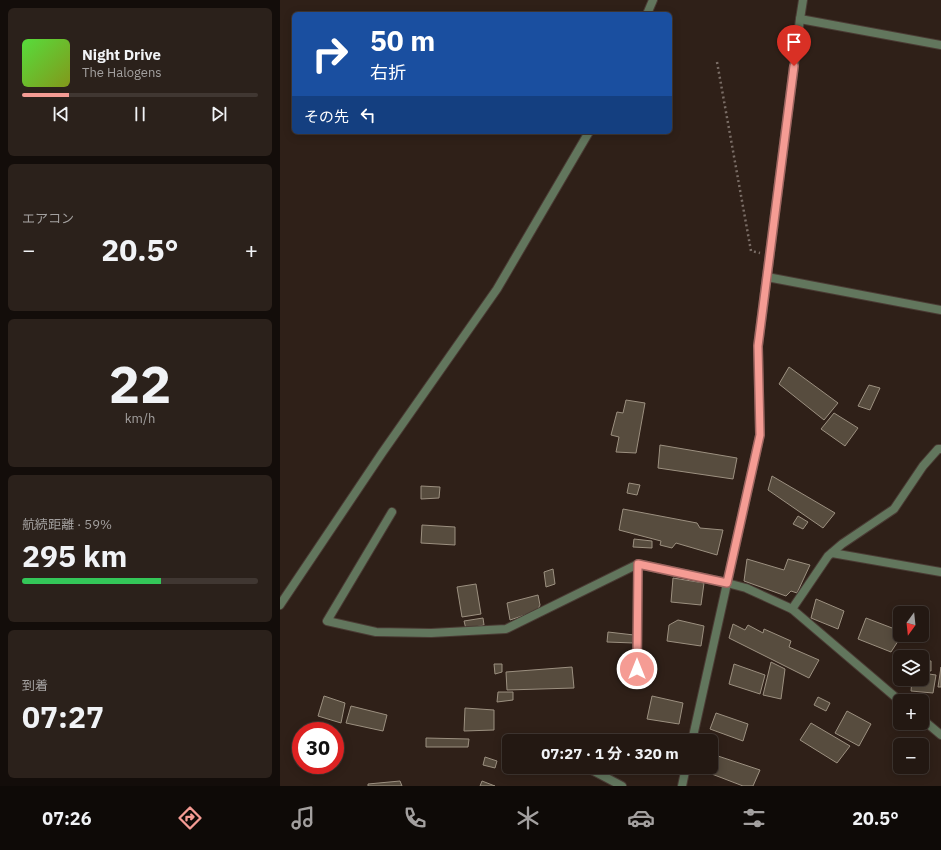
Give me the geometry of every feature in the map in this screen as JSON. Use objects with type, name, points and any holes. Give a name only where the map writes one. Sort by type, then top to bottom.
[{"type":"street","points":[[648,12],[653,0]]},
{"type":"street","points":[[694,734],[760,435],[758,346],[803,0]]},
{"type":"street","points":[[800,19],[941,45]]},
{"type":"street","points":[[280,605],[382,453],[497,289],[588,134]]},
{"type":"street","points":[[767,277],[941,310]]},
{"type":"street","points":[[792,609],[828,556],[842,544],[894,509],[923,466],[938,449],[941,448]]},
{"type":"street","points":[[392,512],[327,621],[376,632],[431,633],[506,629],[638,564],[746,588],[792,609],[893,695]]},
{"type":"street","points":[[832,553],[941,572]]},
{"type":"street","points":[[637,669],[638,564]]},
{"type":"street","points":[[929,725],[941,735]]},
{"type":"street","points":[[599,774],[622,786]]},
{"type":"street","points":[[682,786],[685,774]]},
{"type":"path","points":[[716,62],[751,251],[770,255]]},
{"type":"building","points":[[789,367],[838,403],[824,420],[779,384]]},
{"type":"building","points":[[869,385],[880,388],[870,410],[858,406]]},
{"type":"building","points":[[626,400],[645,403],[636,453],[616,452],[619,437],[611,435],[617,412],[623,413]]},
{"type":"building","points":[[834,413],[858,428],[845,446],[821,429]]},
{"type":"building","points":[[660,445],[737,458],[733,479],[658,468]]},
{"type":"building","points":[[772,476],[835,513],[823,528],[768,490]]},
{"type":"building","points":[[629,483],[640,485],[637,495],[627,493]]},
{"type":"building","points":[[421,486],[440,487],[439,498],[421,499]]},
{"type":"building","points":[[623,509],[697,523],[700,528],[723,530],[717,555],[676,543],[672,548],[660,545],[661,541],[619,530]]},
{"type":"building","points":[[798,516],[808,522],[803,529],[793,524]]},
{"type":"building","points":[[422,525],[455,527],[455,545],[421,543]]},
{"type":"building","points":[[634,539],[652,541],[652,548],[633,547]]},
{"type":"building","points":[[747,559],[784,570],[788,559],[810,565],[797,593],[791,591],[786,596],[744,581]]},
{"type":"building","points":[[553,569],[555,584],[546,587],[544,572]]},
{"type":"building","points":[[673,578],[704,583],[701,605],[671,602]]},
{"type":"building","points":[[476,584],[481,614],[462,617],[457,587]]},
{"type":"building","points":[[538,595],[540,605],[537,611],[510,620],[507,603]]},
{"type":"building","points":[[816,599],[844,611],[838,629],[811,618]]},
{"type":"building","points":[[483,618],[484,625],[466,629],[464,621]]},
{"type":"building","points":[[866,618],[893,628],[893,642],[897,642],[891,652],[858,639]]},
{"type":"building","points":[[678,620],[704,626],[701,646],[667,641],[669,625]]},
{"type":"building","points":[[733,624],[745,630],[748,625],[763,633],[764,629],[791,641],[789,647],[819,660],[809,678],[729,638]]},
{"type":"building","points":[[608,632],[634,635],[634,643],[607,642]]},
{"type":"building","points":[[929,661],[931,661],[931,671],[929,671]]},
{"type":"building","points":[[771,662],[785,669],[781,699],[763,695]]},
{"type":"building","points":[[494,664],[502,664],[502,672],[495,674]]},
{"type":"building","points":[[734,664],[765,675],[760,694],[729,684]]},
{"type":"building","points":[[572,667],[574,688],[507,690],[506,672]]},
{"type":"building","points":[[941,667],[941,687],[938,687]]},
{"type":"building","points":[[929,674],[936,675],[933,693],[911,691],[911,686],[929,686]]},
{"type":"building","points":[[498,692],[513,692],[513,700],[497,702]]},
{"type":"building","points":[[324,696],[345,703],[341,722],[318,716]]},
{"type":"building","points":[[652,696],[683,703],[679,724],[647,719]]},
{"type":"building","points":[[818,697],[830,703],[826,711],[814,705]]},
{"type":"building","points":[[351,706],[387,715],[383,731],[346,723]]},
{"type":"building","points":[[465,708],[494,710],[494,730],[464,731]]},
{"type":"building","points":[[847,711],[871,724],[859,746],[835,733]]},
{"type":"building","points":[[716,713],[748,724],[743,741],[710,729]]},
{"type":"building","points":[[811,723],[850,746],[837,763],[800,740]]},
{"type":"building","points":[[426,738],[469,739],[468,747],[426,747]]},
{"type":"building","points":[[718,756],[760,770],[753,786],[743,786],[712,774],[718,774]]},
{"type":"building","points":[[485,757],[497,761],[495,768],[483,765]]},
{"type":"building","points":[[400,781],[402,786],[368,786],[368,784]]},
{"type":"building","points":[[482,781],[495,786],[480,786]]},
{"type":"route","points":[[637,669],[638,564],[727,583],[760,435],[758,346],[794,66]]}]
